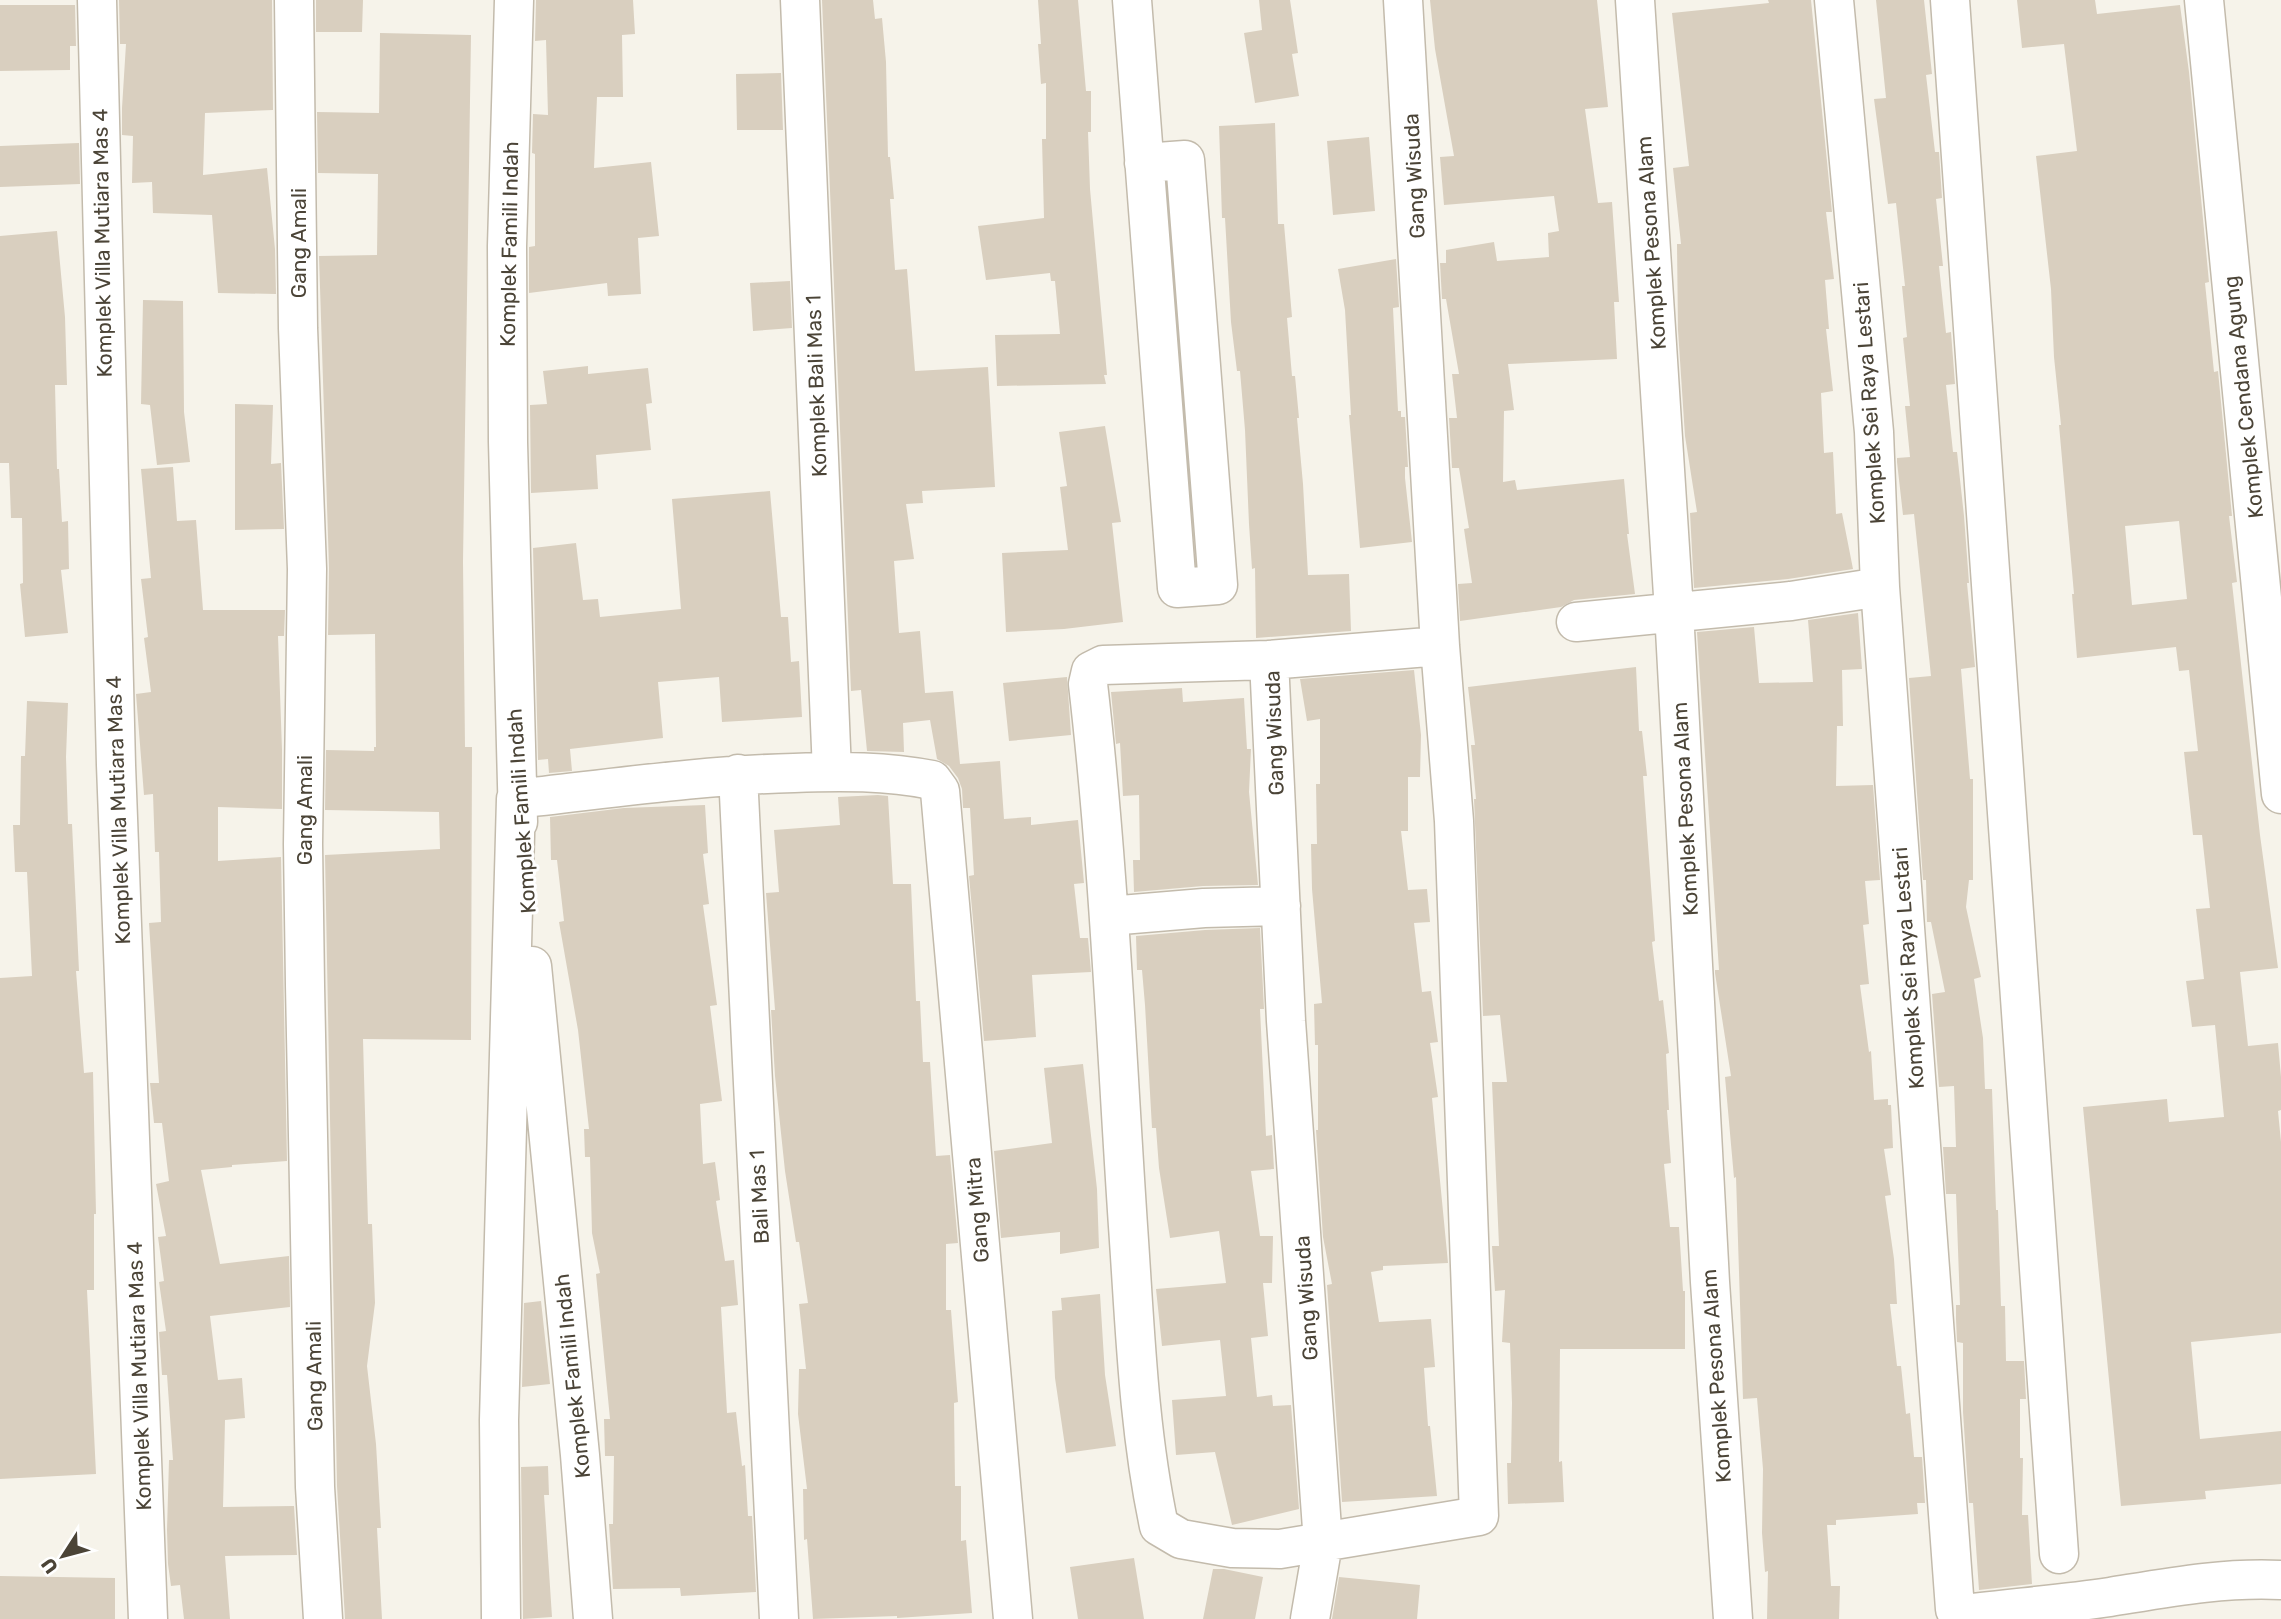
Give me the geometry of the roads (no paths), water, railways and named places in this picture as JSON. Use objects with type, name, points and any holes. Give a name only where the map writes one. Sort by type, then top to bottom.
[{"type":"street","name":"Komplek Villa Mutiara Mas 4","points":[[97,0],[116,751],[148,1619]]},
{"type":"street","name":"Gang Amali","points":[[294,0],[298,328],[307,569],[303,844],[305,985],[315,1487],[323,1619]]},
{"type":"street","name":"Komplek Famili Indah","points":[[514,0],[507,259],[516,799],[580,1455],[593,1619]]},
{"type":"street","name":"Komplek Bali Mas 1","points":[[800,0],[832,772]]},
{"type":"street","points":[[1132,0],[1144,163],[1177,588],[1218,585],[1185,160],[1144,163]]},
{"type":"street","name":"Gang Wisuda","points":[[1310,1619],[1323,1543],[1286,1021],[1269,660],[1440,646],[1403,0]]},
{"type":"street","name":"Komplek Pesona Alam","points":[[1635,0],[1674,611],[1709,1268],[1733,1619]]},
{"type":"street","name":"Komplek Sei Raya Lestari","points":[[1835,0],[1874,432],[1880,587],[1955,1609],[1965,1614],[2106,1608],[2179,1585],[2281,1580]]},
{"type":"street","points":[[1950,0],[2059,1554]]},
{"type":"street","name":"Komplek Cendana Agung","points":[[2204,0],[2281,794]]},
{"type":"street","points":[[1576,622],[1791,601],[1880,587]]},
{"type":"street","points":[[1269,660],[1103,665],[1091,671],[1088,684],[1101,799],[1134,1337],[1148,1472],[1159,1525],[1181,1539],[1232,1548],[1280,1549],[1479,1516],[1454,821],[1440,646]]},
{"type":"street","points":[[501,1619],[499,1420],[516,799],[738,774],[832,772]]},
{"type":"street","name":"Gang Mitra","points":[[832,772],[896,773],[932,780],[940,791],[1013,1619]]},
{"type":"street","name":"Bali Mas 1","points":[[738,774],[779,1619]]},
{"type":"street","points":[[1109,916],[1204,908],[1281,906]]}]
